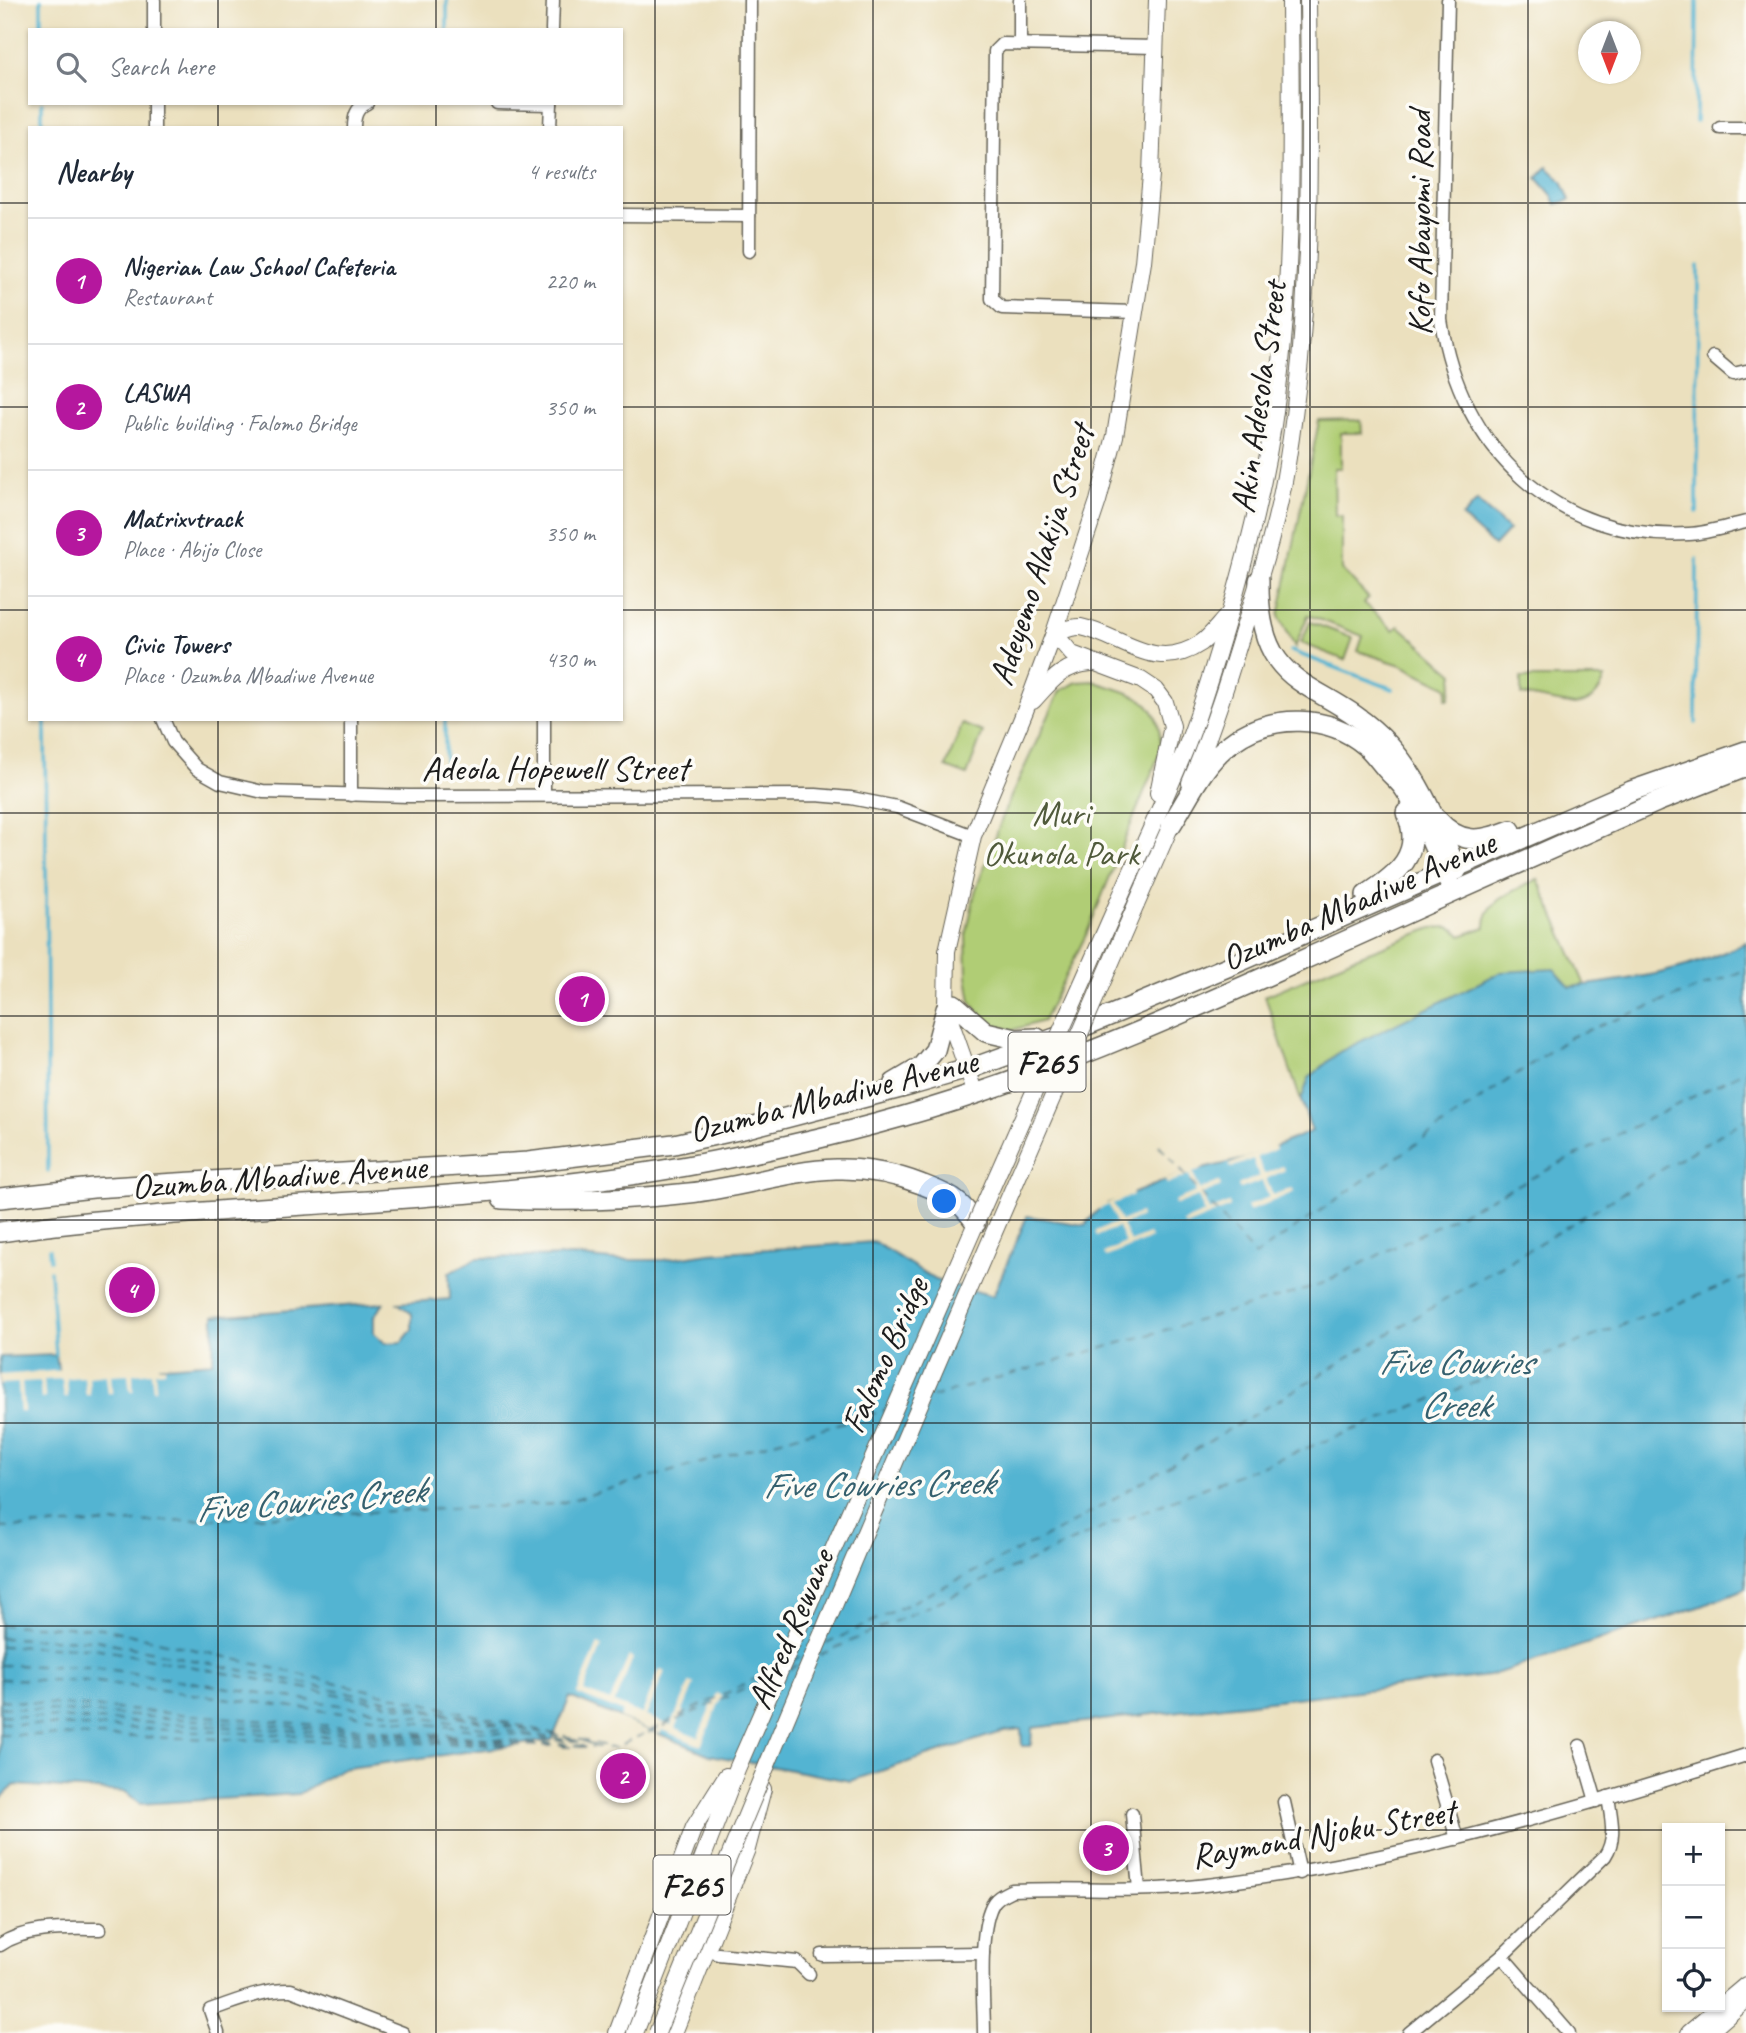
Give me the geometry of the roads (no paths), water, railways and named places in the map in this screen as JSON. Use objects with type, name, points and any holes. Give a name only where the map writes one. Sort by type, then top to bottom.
[{"type":"highway","points":[[1259,580],[1260,617],[1267,644],[1274,656],[1293,678],[1360,719],[1404,761],[1435,817],[1458,890]]},
{"type":"highway","points":[[1171,825],[1207,767],[1230,743],[1267,725],[1287,721],[1306,722],[1338,730],[1366,746],[1404,788],[1450,869]]},
{"type":"highway","name":"Ozumba Mbadiwe Avenue","points":[[0,1198],[93,1188],[516,1163],[607,1153],[674,1144],[855,1101],[972,1067],[1063,1035],[1631,791],[1746,751]]},
{"type":"highway","name":"Ozumba Mbadiwe Avenue","points":[[0,1232],[253,1208],[431,1196],[597,1179],[735,1157],[888,1120],[981,1092],[1113,1044],[1657,802],[1746,767]]},
{"type":"highway","points":[[1331,920],[1350,904],[1392,877],[1409,854],[1412,825],[1390,774]]},
{"type":"highway","points":[[1435,817],[1460,837],[1484,838],[1559,811],[1631,791]]},
{"type":"highway","points":[[855,1101],[905,1077],[928,1060],[939,1040],[949,1002],[962,1009],[977,1026],[1001,1037],[1016,1039],[1063,1035]]},
{"type":"highway","points":[[431,1196],[543,1201],[624,1199],[693,1193],[819,1169],[868,1170],[908,1180],[960,1202],[976,1223]]},
{"type":"main road","name":"Adeyemo Alakija Street","points":[[981,1092],[949,1002],[947,951],[973,836],[1054,633],[1098,500],[1115,436],[1143,262],[1151,175],[1157,0]]},
{"type":"main road","name":"Akin Adesola Street","points":[[1119,900],[1184,754],[1207,690],[1258,505],[1271,438],[1290,244],[1290,0]]},
{"type":"main road","name":"Akin Adesola Street","points":[[1136,905],[1208,742],[1259,580],[1287,464],[1309,249],[1308,0]]},
{"type":"main road","points":[[1149,833],[1172,726],[1165,702],[1156,690],[1141,680],[1072,654],[1054,633],[1079,626],[1146,654],[1169,654],[1181,652],[1201,642],[1229,614]]},
{"type":"main road","points":[[1025,711],[1063,670],[1096,663]]},
{"type":"main road","name":"Falomo Bridge","points":[[635,2033],[750,1738],[1119,900]]},
{"type":"main road","name":"Alfred Rewane","points":[[657,2033],[773,1749],[1136,905]]},
{"type":"main road","points":[[617,2033],[694,1827],[750,1738]]},
{"type":"main road","points":[[674,2033],[747,1849],[773,1749]]},
{"type":"main road","points":[[1689,2033],[1746,1985]]},
{"type":"main road","points":[[1709,2033],[1746,2000]]},
{"type":"street","points":[[154,0],[154,28]]},
{"type":"street","points":[[552,28],[553,0]]},
{"type":"street","points":[[749,251],[750,0]]},
{"type":"street","points":[[1020,0],[1020,44]]},
{"type":"street","name":"Kofo Abayomi Road","points":[[1448,0],[1441,320],[1450,363],[1475,422],[1492,447],[1523,480],[1545,497],[1593,520],[1622,529],[1690,534],[1746,522]]},
{"type":"street","points":[[1135,312],[1002,308],[992,299],[995,51],[1002,44],[1156,47]]},
{"type":"street","points":[[154,105],[154,126]]},
{"type":"street","points":[[354,126],[354,117],[361,105]]},
{"type":"street","points":[[550,126],[551,105]]},
{"type":"street","points":[[1720,128],[1746,128]]},
{"type":"street","points":[[623,215],[749,216]]},
{"type":"street","points":[[1713,357],[1733,374],[1746,371]]},
{"type":"street","name":"Adeola Hopewell Street","points":[[164,721],[173,742],[197,769],[239,789],[271,793],[351,795],[816,795],[852,798],[897,807],[973,836]]},
{"type":"street","points":[[351,721],[351,795]]},
{"type":"street","points":[[544,721],[544,794]]},
{"type":"street","points":[[1409,2033],[1502,1956],[1587,1874],[1611,1846],[1612,1827],[1580,1746]]},
{"type":"street","name":"Raymond Njoku Street","points":[[984,2033],[984,1953],[989,1913],[995,1901],[1012,1890],[1184,1887],[1300,1873],[1457,1839],[1746,1755]]},
{"type":"street","points":[[1434,1760],[1457,1839]]},
{"type":"street","points":[[1284,1802],[1300,1873]]},
{"type":"street","points":[[1132,1814],[1139,1889]]},
{"type":"street","points":[[0,1945],[14,1937],[43,1931],[100,1928]]},
{"type":"street","points":[[822,1955],[984,1953]]},
{"type":"street","points":[[718,1954],[797,1962],[809,1974]]},
{"type":"street","points":[[1502,1956],[1569,2033]]},
{"type":"street","points":[[218,2033],[210,2010],[269,1991],[281,1990],[292,1990],[403,2033]]},
{"type":"water","points":[[1547,167],[1562,181],[1570,200],[1556,204],[1537,178]]},
{"type":"water","points":[[1477,501],[1509,530],[1494,546],[1462,517]]},
{"type":"water","name":"Five Cowries Creek","points":[[1746,942],[1746,1588],[1702,1606],[1489,1676],[1032,1728],[1031,1746],[1022,1746],[1021,1729],[1004,1731],[850,1781],[710,1755],[570,1697],[552,1740],[341,1769],[298,1794],[140,1804],[126,1792],[15,1785],[0,1799],[0,1357],[56,1355],[59,1375],[213,1362],[214,1316],[384,1303],[374,1316],[374,1333],[385,1343],[402,1342],[412,1330],[412,1314],[398,1303],[450,1299],[449,1273],[477,1258],[573,1256],[610,1260],[663,1260],[709,1253],[874,1242],[936,1280],[993,1296],[1027,1216],[1085,1225],[1101,1206],[1185,1173],[1245,1159],[1312,1131],[1301,1101],[1309,1078],[1339,1052],[1501,972],[1554,969],[1570,987],[1660,973],[1703,961]]},
{"type":"waterway","points":[[41,0],[41,28]]},
{"type":"waterway","points":[[447,0],[447,28]]},
{"type":"waterway","points":[[1696,121],[1697,0]]},
{"type":"waterway","points":[[42,105],[42,126]]},
{"type":"waterway","points":[[1697,512],[1698,266]]},
{"type":"waterway","points":[[1696,723],[1697,559]]},
{"type":"waterway","points":[[1291,651],[1393,689]]},
{"type":"waterway","points":[[45,721],[48,1171]]},
{"type":"waterway","points":[[445,721],[445,774]]},
{"type":"waterway","points":[[49,1249],[50,1260]]},
{"type":"waterway","points":[[50,1271],[56,1355]]},
{"type":"place","name":"Nigerian Law School Cafeteria","points":[[582,999]]},
{"type":"place","name":"Civic Towers","points":[[132,1290]]},
{"type":"place","name":"LASWA","points":[[623,1776]]},
{"type":"place","name":"Matrixvtrack","points":[[1106,1848]]},
{"type":"park label","name":"Muri Okunola Park","points":[[1061,833]]}]
